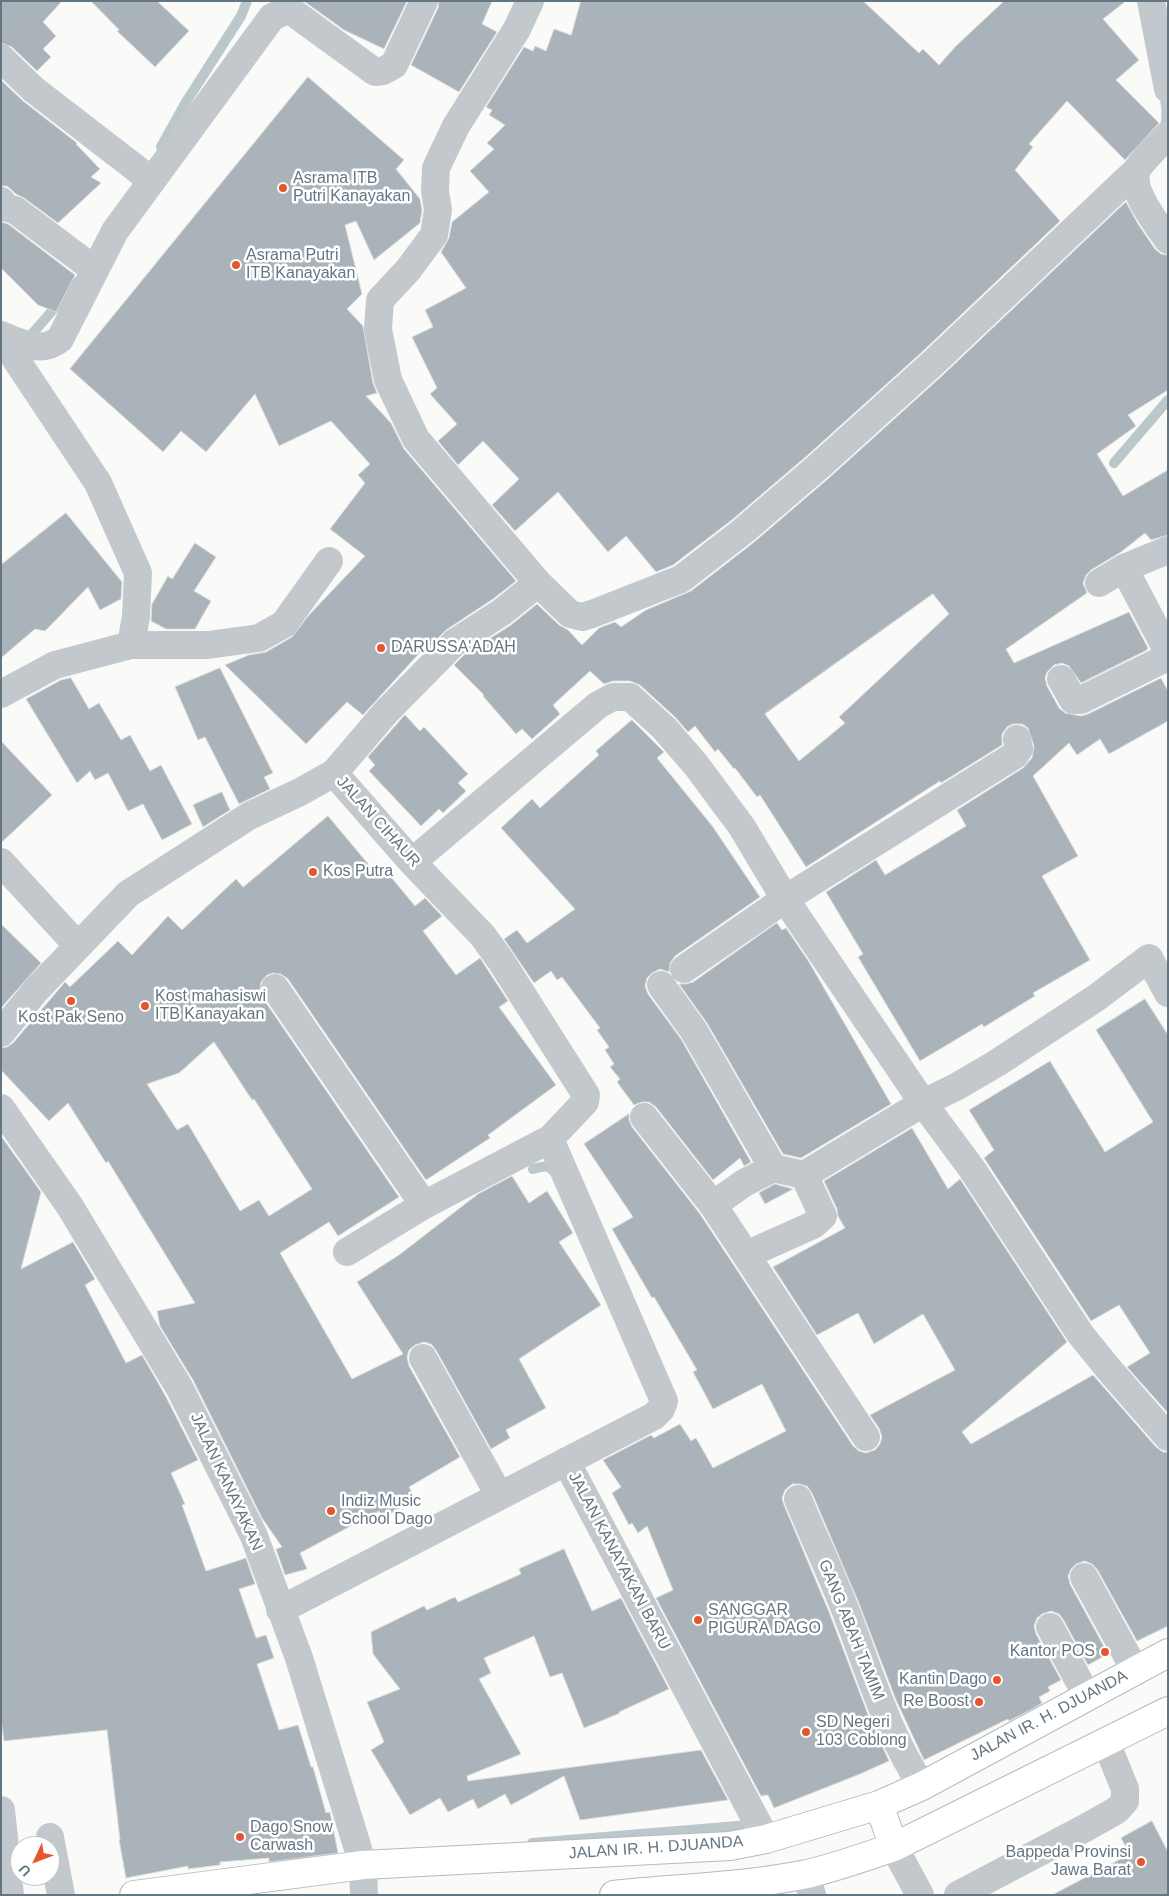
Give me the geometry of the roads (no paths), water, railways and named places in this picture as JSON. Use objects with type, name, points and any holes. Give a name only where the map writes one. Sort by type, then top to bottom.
[{"type":"main road","name":"JALAN IR. H. DJUANDA","points":[[134,1895],[363,1865],[730,1846],[766,1838],[879,1805],[922,1786],[1168,1653]]},
{"type":"main road","points":[[614,1895],[677,1892],[735,1885],[809,1884],[846,1863],[894,1847],[1168,1711]]},
{"type":"main road","points":[[879,1805],[894,1847]]},
{"type":"street","points":[[1,336],[42,348],[52,346],[60,339],[115,231],[264,26],[278,13],[285,10],[291,11],[375,72],[383,71],[394,65],[424,1]]},
{"type":"street","points":[[530,1],[517,29],[456,126],[436,168],[435,191],[438,210],[434,235],[408,270],[380,300],[378,329],[388,380],[416,439],[538,583],[570,614],[582,617],[681,579],[743,531],[819,466],[933,363],[1136,170],[1168,135]]},
{"type":"street","points":[[1151,1],[1168,89]]},
{"type":"street","points":[[1,58],[33,89],[151,180]]},
{"type":"street","points":[[1136,170],[1136,186],[1140,197],[1168,240]]},
{"type":"street","points":[[1,201],[7,208],[15,210],[95,270]]},
{"type":"street","points":[[1,336],[98,483],[138,574],[136,616],[131,645]]},
{"type":"street","points":[[1099,583],[1124,568],[1168,550]]},
{"type":"street","points":[[1,694],[55,665],[131,645],[208,645],[259,638],[284,624],[330,561]]},
{"type":"street","points":[[1124,568],[1168,652]]},
{"type":"street","points":[[334,773],[386,712],[454,643],[502,612],[538,583]]},
{"type":"street","points":[[1061,679],[1073,700],[1081,700],[1168,658]]},
{"type":"street","points":[[412,862],[598,705],[613,697],[630,697],[664,728],[696,765],[742,827],[786,899],[923,1103],[972,1168],[1081,1335],[1168,1437]]},
{"type":"street","points":[[684,969],[786,899],[1015,755],[1019,749],[1017,739]]},
{"type":"street","name":"JALAN CIHAUR","points":[[1,1032],[37,989],[128,894],[249,816],[300,792],[334,773],[412,862],[483,936],[501,961],[586,1095],[585,1102],[550,1139]]},
{"type":"street","points":[[1,862],[78,946]]},
{"type":"street","points":[[713,1205],[744,1182],[773,1168],[804,1175],[923,1103],[956,1087],[1047,1031],[1096,998],[1149,958],[1168,993]]},
{"type":"street","points":[[661,985],[694,1030],[773,1168]]},
{"type":"street","points":[[276,988],[424,1205]]},
{"type":"street","name":"JALAN KANAYAKAN","points":[[1,1108],[69,1205],[180,1387],[254,1536],[299,1658],[363,1865],[364,1895]]},
{"type":"street","points":[[644,1117],[713,1205],[866,1437]]},
{"type":"street","points":[[347,1252],[424,1205],[550,1139],[664,1401],[661,1409],[654,1416],[566,1461]]},
{"type":"street","points":[[746,1255],[813,1225],[822,1216],[804,1175]]},
{"type":"street","points":[[423,1358],[499,1495]]},
{"type":"street","name":"JALAN KANAYAKAN BARU","points":[[280,1610],[566,1461],[766,1838]]},
{"type":"street","name":"GANG ABAH TAMIM","points":[[798,1499],[848,1616],[885,1715],[911,1770],[922,1786]]},
{"type":"street","points":[[1084,1577],[1134,1670]]},
{"type":"street","points":[[1050,1627],[1086,1696]]},
{"type":"street","points":[[958,1895],[1117,1810],[1125,1801],[1125,1789],[1106,1742]]},
{"type":"street","points":[[1,1810],[10,1895]]},
{"type":"street","points":[[894,1847],[920,1895]]},
{"type":"waterway","points":[[161,147],[186,102],[241,16],[247,1]]},
{"type":"waterway","points":[[1163,88],[1166,105],[1163,133]]},
{"type":"waterway","points":[[26,341],[77,282]]},
{"type":"waterway","points":[[1114,463],[1168,400]]},
{"type":"waterway","points":[[533,1169],[546,1166],[555,1173]]},
{"type":"waterway","points":[[532,1843],[750,1825]]},
{"type":"place","name":"Asrama ITB Putri Kanayakan","points":[[283,188]]},
{"type":"place","name":"Asrama Putri ITB Kanayakan","points":[[236,265]]},
{"type":"place","name":"DARUSSA'ADAH","points":[[381,648]]},
{"type":"place","name":"Kos Putra","points":[[313,872]]},
{"type":"place","name":"Kost Pak Seno","points":[[71,1001]]},
{"type":"place","name":"Kost mahasiswi ITB Kanayakan","points":[[145,1006]]},
{"type":"place","name":"Indiz Music School Dago","points":[[331,1511]]},
{"type":"place","name":"SANGGAR PIGURA DAGO","points":[[698,1620]]},
{"type":"place","name":"Kantor POS","points":[[1105,1652]]},
{"type":"place","name":"Kantin Dago","points":[[997,1680]]},
{"type":"place","name":"Re Boost","points":[[979,1702]]},
{"type":"place","name":"SD Negeri 103 Coblong","points":[[806,1732]]},
{"type":"place","name":"Dago Snow Carwash","points":[[240,1837]]},
{"type":"place","name":"Bappeda Provinsi Jawa Barat","points":[[1141,1862]]}]
